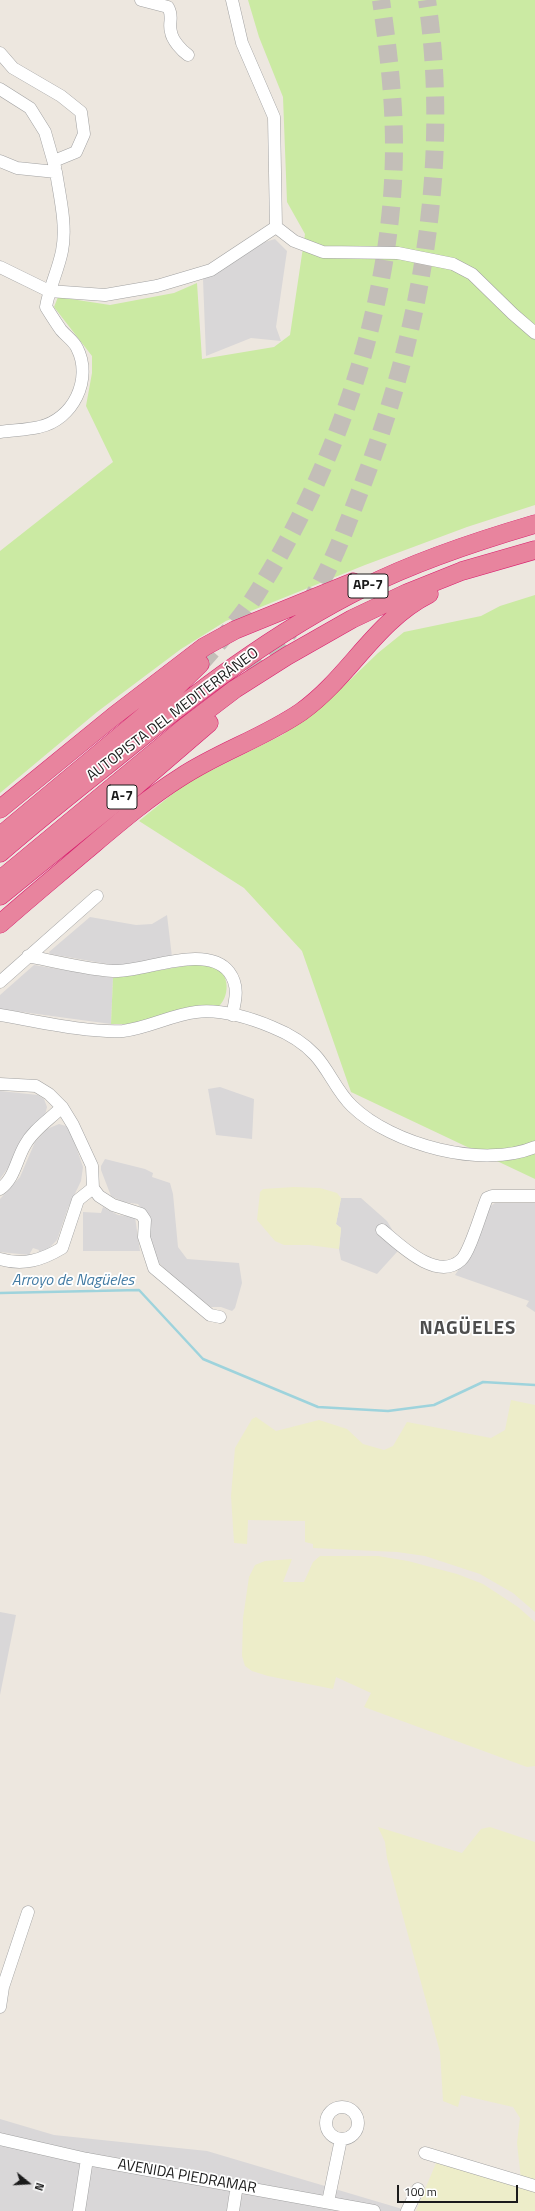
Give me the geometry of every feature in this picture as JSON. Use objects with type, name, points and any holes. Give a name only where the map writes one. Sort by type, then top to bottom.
[{"type":"highway","name":"AUTOPISTA DEL MEDITERRÁNEO","points":[[0,853],[173,712],[269,642],[294,626],[365,587],[413,565],[463,546],[535,524]]},
{"type":"highway","points":[[0,809],[177,666],[220,637],[440,548],[463,546]]},
{"type":"highway","name":"AUTOPISTA DEL MEDITERRÁNEO","points":[[1,891],[185,727],[287,656],[352,619],[407,593],[462,571],[478,568],[535,550]]},
{"type":"highway","points":[[0,924],[112,829],[165,787],[201,765],[265,733],[314,701],[330,687],[385,624],[405,608],[478,568]]},
{"type":"highway","points":[[0,836],[162,701],[200,664]]},
{"type":"highway","name":"A-7","points":[[1,891],[183,746],[235,692]]},
{"type":"street","points":[[141,0],[168,7],[172,14],[171,32],[183,51],[188,55]]},
{"type":"street","points":[[232,0],[242,43],[274,117],[276,227]]},
{"type":"street","points":[[0,53],[13,68],[61,96],[81,112],[84,134],[76,152],[55,167],[17,168],[0,161]]},
{"type":"street","points":[[0,89],[30,108],[45,132],[55,167],[63,211],[62,250],[49,291],[46,307],[60,328],[77,347],[84,366],[82,386],[71,406],[58,420],[40,427],[0,432]]},
{"type":"street","points":[[0,267],[49,291],[106,295],[157,286],[211,270],[276,227]]},
{"type":"street","points":[[276,227],[294,241],[323,252],[398,253],[453,264],[472,274],[512,314],[535,333]]},
{"type":"street","points":[[0,982],[97,896]]},
{"type":"street","points":[[28,956],[118,971],[202,958],[218,962],[234,978],[237,997],[232,1014]]},
{"type":"street","points":[[0,1015],[104,1031],[140,1027],[196,1012],[232,1014],[272,1027],[292,1037],[315,1055],[351,1106],[377,1125],[416,1142],[461,1154],[493,1156],[522,1152],[535,1147]]},
{"type":"street","points":[[0,1084],[36,1086],[49,1094],[62,1107],[73,1125],[92,1166],[93,1188],[99,1196],[113,1205],[142,1214],[145,1220],[144,1237],[154,1268],[210,1315],[220,1317]]},
{"type":"street","points":[[0,1189],[13,1174],[25,1145],[39,1127],[62,1107]]},
{"type":"street","points":[[0,1259],[10,1262],[33,1262],[62,1248],[78,1200],[93,1188]]},
{"type":"street","points":[[382,1230],[416,1258],[429,1264],[450,1267],[461,1260],[487,1198],[492,1196],[535,1196]]},
{"type":"street","points":[[0,2006],[3,1987],[28,1912]]},
{"type":"street","name":"AVENIDA PIEDRAMAR","points":[[0,2139],[87,2159],[374,2211]]},
{"type":"street","points":[[328,2202],[341,2140]]},
{"type":"street","points":[[425,2153],[535,2186]]},
{"type":"street","points":[[79,2211],[87,2159]]},
{"type":"street","points":[[233,2211],[237,2185]]},
{"type":"street","points":[[407,2211],[418,2189]]},
{"type":"shaded area","points":[[275,239],[287,251],[276,327],[281,341],[251,338],[206,356],[203,279],[265,242]]},
{"type":"shaded area","points":[[167,915],[172,957],[124,966],[50,954],[49,952],[90,917],[136,925],[152,924]]},
{"type":"shaded area","points":[[34,965],[113,978],[111,1024],[0,1009],[0,995]]},
{"type":"shaded area","points":[[220,1087],[254,1099],[252,1139],[216,1135],[208,1089]]},
{"type":"shaded area","points":[[0,1091],[38,1095],[44,1099],[47,1107],[45,1115],[0,1179]]},
{"type":"shaded area","points":[[59,1124],[66,1126],[71,1132],[83,1167],[81,1181],[68,1208],[57,1240],[45,1252],[38,1254],[39,1250],[33,1248],[29,1255],[0,1252],[0,1199],[20,1177],[35,1142],[47,1129]]},
{"type":"shaded area","points":[[105,1159],[145,1169],[153,1173],[152,1177],[170,1183],[173,1194],[178,1247],[187,1259],[239,1263],[242,1283],[235,1308],[232,1311],[221,1307],[211,1307],[177,1281],[155,1259],[142,1209],[138,1204],[123,1202],[111,1196],[101,1170],[101,1166]]},
{"type":"shaded area","points":[[341,1198],[361,1198],[387,1221],[393,1231],[406,1242],[377,1274],[341,1260],[339,1249],[341,1228],[336,1224]]},
{"type":"shaded area","points":[[495,1203],[535,1203],[535,1312],[526,1306],[529,1301],[455,1275],[468,1255],[489,1207]]},
{"type":"shaded area","points":[[103,1207],[118,1215],[135,1217],[140,1251],[83,1251],[83,1212],[101,1213]]},
{"type":"shaded area","points":[[0,1612],[16,1615],[0,1695]]},
{"type":"shaded area","points":[[0,2119],[54,2135],[207,2151],[409,2211],[0,2211]]},
{"type":"green space","points":[[248,0],[535,0],[535,505],[467,527],[365,565],[226,621],[181,649],[97,712],[0,793],[0,551],[113,462],[86,406],[92,373],[92,356],[54,307],[58,297],[110,305],[174,293],[197,283],[202,359],[274,347],[290,335],[305,234],[287,202],[283,97],[259,37]]},
{"type":"green space","points":[[535,595],[535,1179],[351,1092],[302,951],[244,888],[139,821],[186,783],[282,735],[326,703],[378,653],[404,632],[481,616],[500,606]]},
{"type":"green space","points":[[197,964],[209,965],[219,969],[226,980],[226,992],[221,1004],[217,1008],[201,1005],[131,1024],[111,1024],[113,978]]},
{"type":"green space","points":[[294,1187],[320,1188],[337,1193],[341,1198],[336,1224],[341,1228],[339,1249],[309,1245],[284,1245],[275,1241],[257,1220],[260,1192],[263,1189]]},
{"type":"green space","points":[[511,1400],[535,1405],[535,1612],[513,1593],[480,1574],[425,1556],[397,1552],[313,1548],[313,1544],[305,1542],[305,1521],[248,1520],[247,1544],[234,1543],[231,1496],[235,1448],[252,1419],[256,1417],[276,1431],[319,1420],[347,1429],[363,1444],[384,1450],[393,1446],[407,1422],[491,1438],[505,1430]]},
{"type":"green space","points":[[320,1556],[378,1556],[408,1561],[457,1574],[483,1584],[518,1607],[535,1622],[535,1766],[527,1767],[364,1707],[371,1693],[336,1677],[333,1689],[268,1676],[252,1671],[245,1666],[242,1656],[243,1618],[249,1577],[255,1565],[265,1561],[292,1559],[283,1582],[304,1582],[313,1562]]},
{"type":"green space","points":[[378,1827],[462,1853],[481,1829],[490,1827],[535,1842],[535,2183],[521,2179],[517,2143],[520,2118],[513,2107],[461,2095],[458,2107],[443,2101],[440,2052],[387,1858],[385,1842]]},
{"type":"green space","points":[[436,2163],[535,2191],[535,2211],[416,2211]]},
{"type":"waterway","name":"Arroyo de Nagüeles","points":[[0,1293],[139,1290],[203,1359],[318,1407],[388,1411],[434,1405],[483,1382],[535,1385]]},
{"type":"tunnel","points":[[200,664],[233,626],[262,585],[290,536],[316,484],[338,430],[357,374],[373,317],[384,260],[392,203],[394,146],[390,73],[381,0]]},
{"type":"tunnel","points":[[307,606],[331,563],[362,486],[383,428],[415,308],[426,247],[433,185],[435,123],[434,62],[427,0]]},
{"type":"tunnel","points":[[253,676],[290,631]]},
{"type":"district","name":"NAGÜELES","points":[[468,1329]]}]
